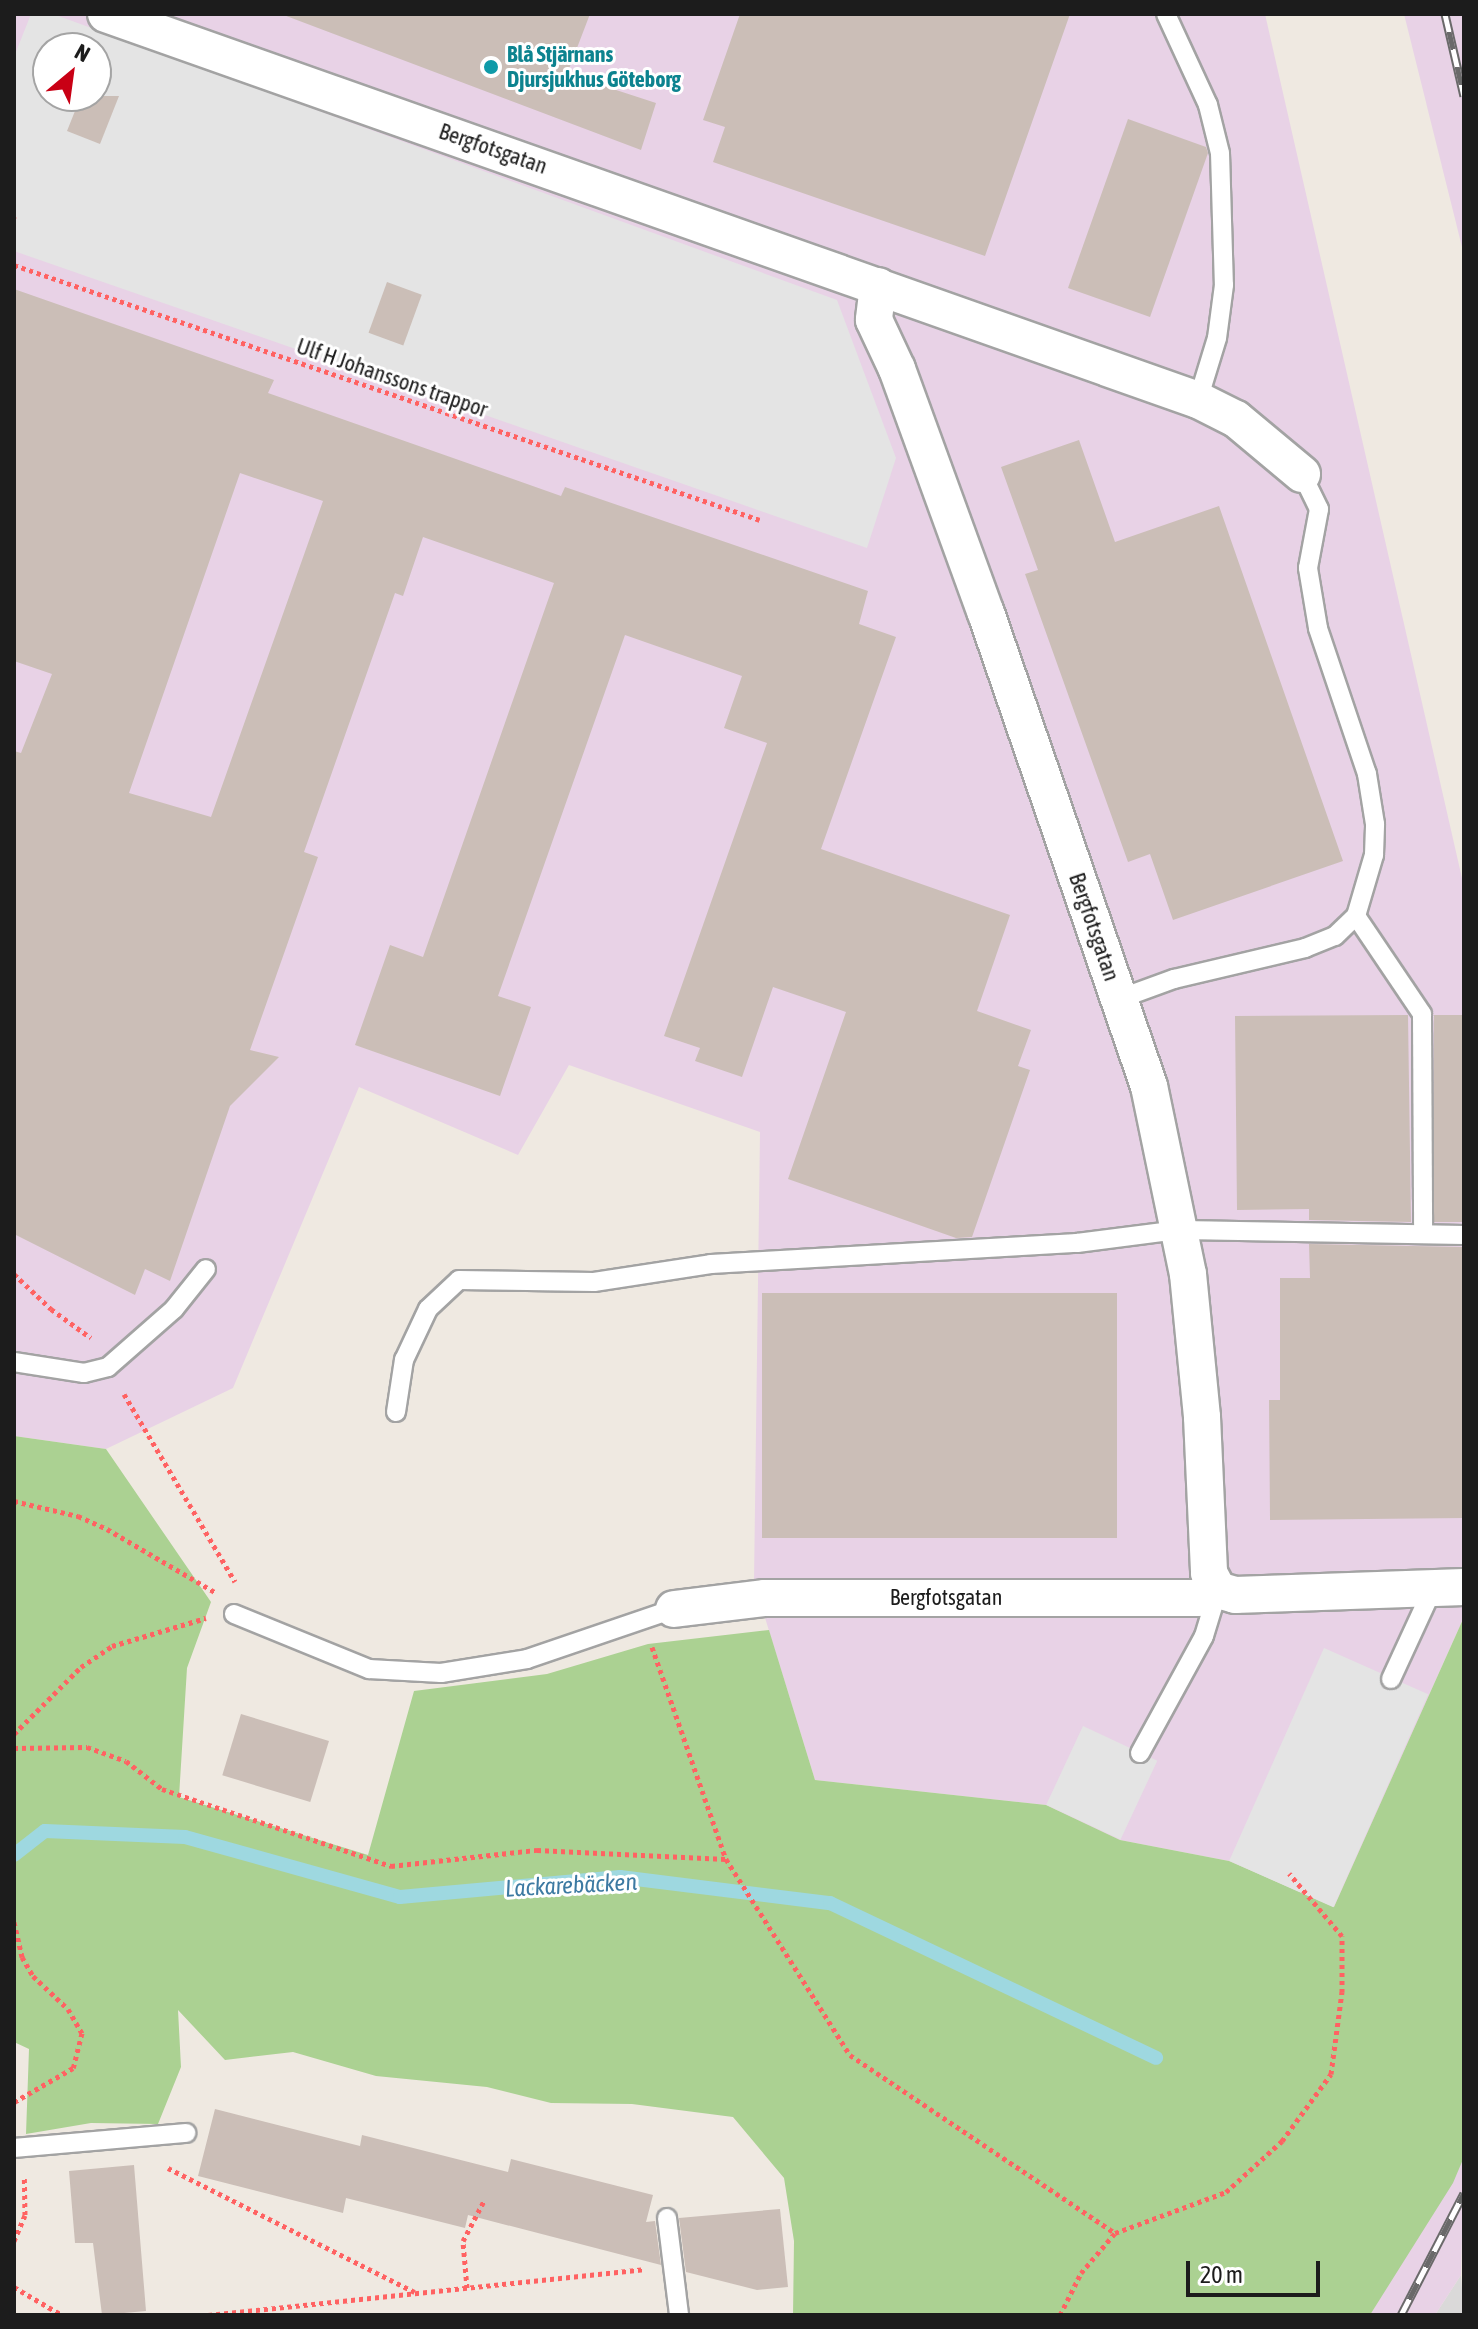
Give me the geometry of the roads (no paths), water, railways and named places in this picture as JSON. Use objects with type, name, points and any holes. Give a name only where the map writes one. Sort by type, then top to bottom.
[{"type":"street","name":"Bergfotsgatan","points":[[106,14],[1198,400],[1236,419],[1302,474]]},
{"type":"street","name":"Bergfotsgatan","points":[[878,286],[874,320],[897,369],[970,570],[1149,1086],[1179,1230],[1202,1417],[1209,1573],[1218,1590]]},
{"type":"street","name":"Bergfotsgatan","points":[[658,1614],[765,1598],[1197,1598],[1218,1590],[1235,1595],[1449,1587]]},
{"type":"lane","points":[[1166,14],[1208,105],[1220,153],[1224,285],[1217,338],[1198,400]]},
{"type":"lane","points":[[1119,999],[1174,979],[1305,948],[1335,936],[1356,916],[1374,855],[1375,824],[1367,774],[1318,628],[1308,568],[1319,509],[1302,474]]},
{"type":"lane","points":[[1356,916],[1422,1014],[1423,1234]]},
{"type":"lane","points":[[396,1412],[404,1360],[428,1309],[459,1280],[594,1282],[711,1264],[1077,1243],[1179,1230],[1464,1235]]},
{"type":"lane","points":[[14,1362],[63,1372],[108,1367],[174,1309],[206,1269]]},
{"type":"lane","points":[[1391,1679],[1449,1587]]},
{"type":"lane","points":[[1140,1753],[1204,1636],[1218,1590]]},
{"type":"lane","points":[[234,1614],[369,1669],[441,1673],[527,1659],[658,1614]]},
{"type":"lane","points":[[19,2148],[186,2133]]},
{"type":"lane","points":[[667,2218],[679,2315]]},
{"type":"waterway","name":"Lackarebäcken","points":[[14,1855],[45,1831],[185,1837],[400,1897],[620,1877],[830,1903],[1156,2058]]},
{"type":"railway","points":[[1445,14],[1464,96]]},
{"type":"railway","points":[[1401,2315],[1464,2193]]},
{"type":"place","name":"Blå Stjärnans Djursjukhus Göteborg","points":[[491,67]]}]
